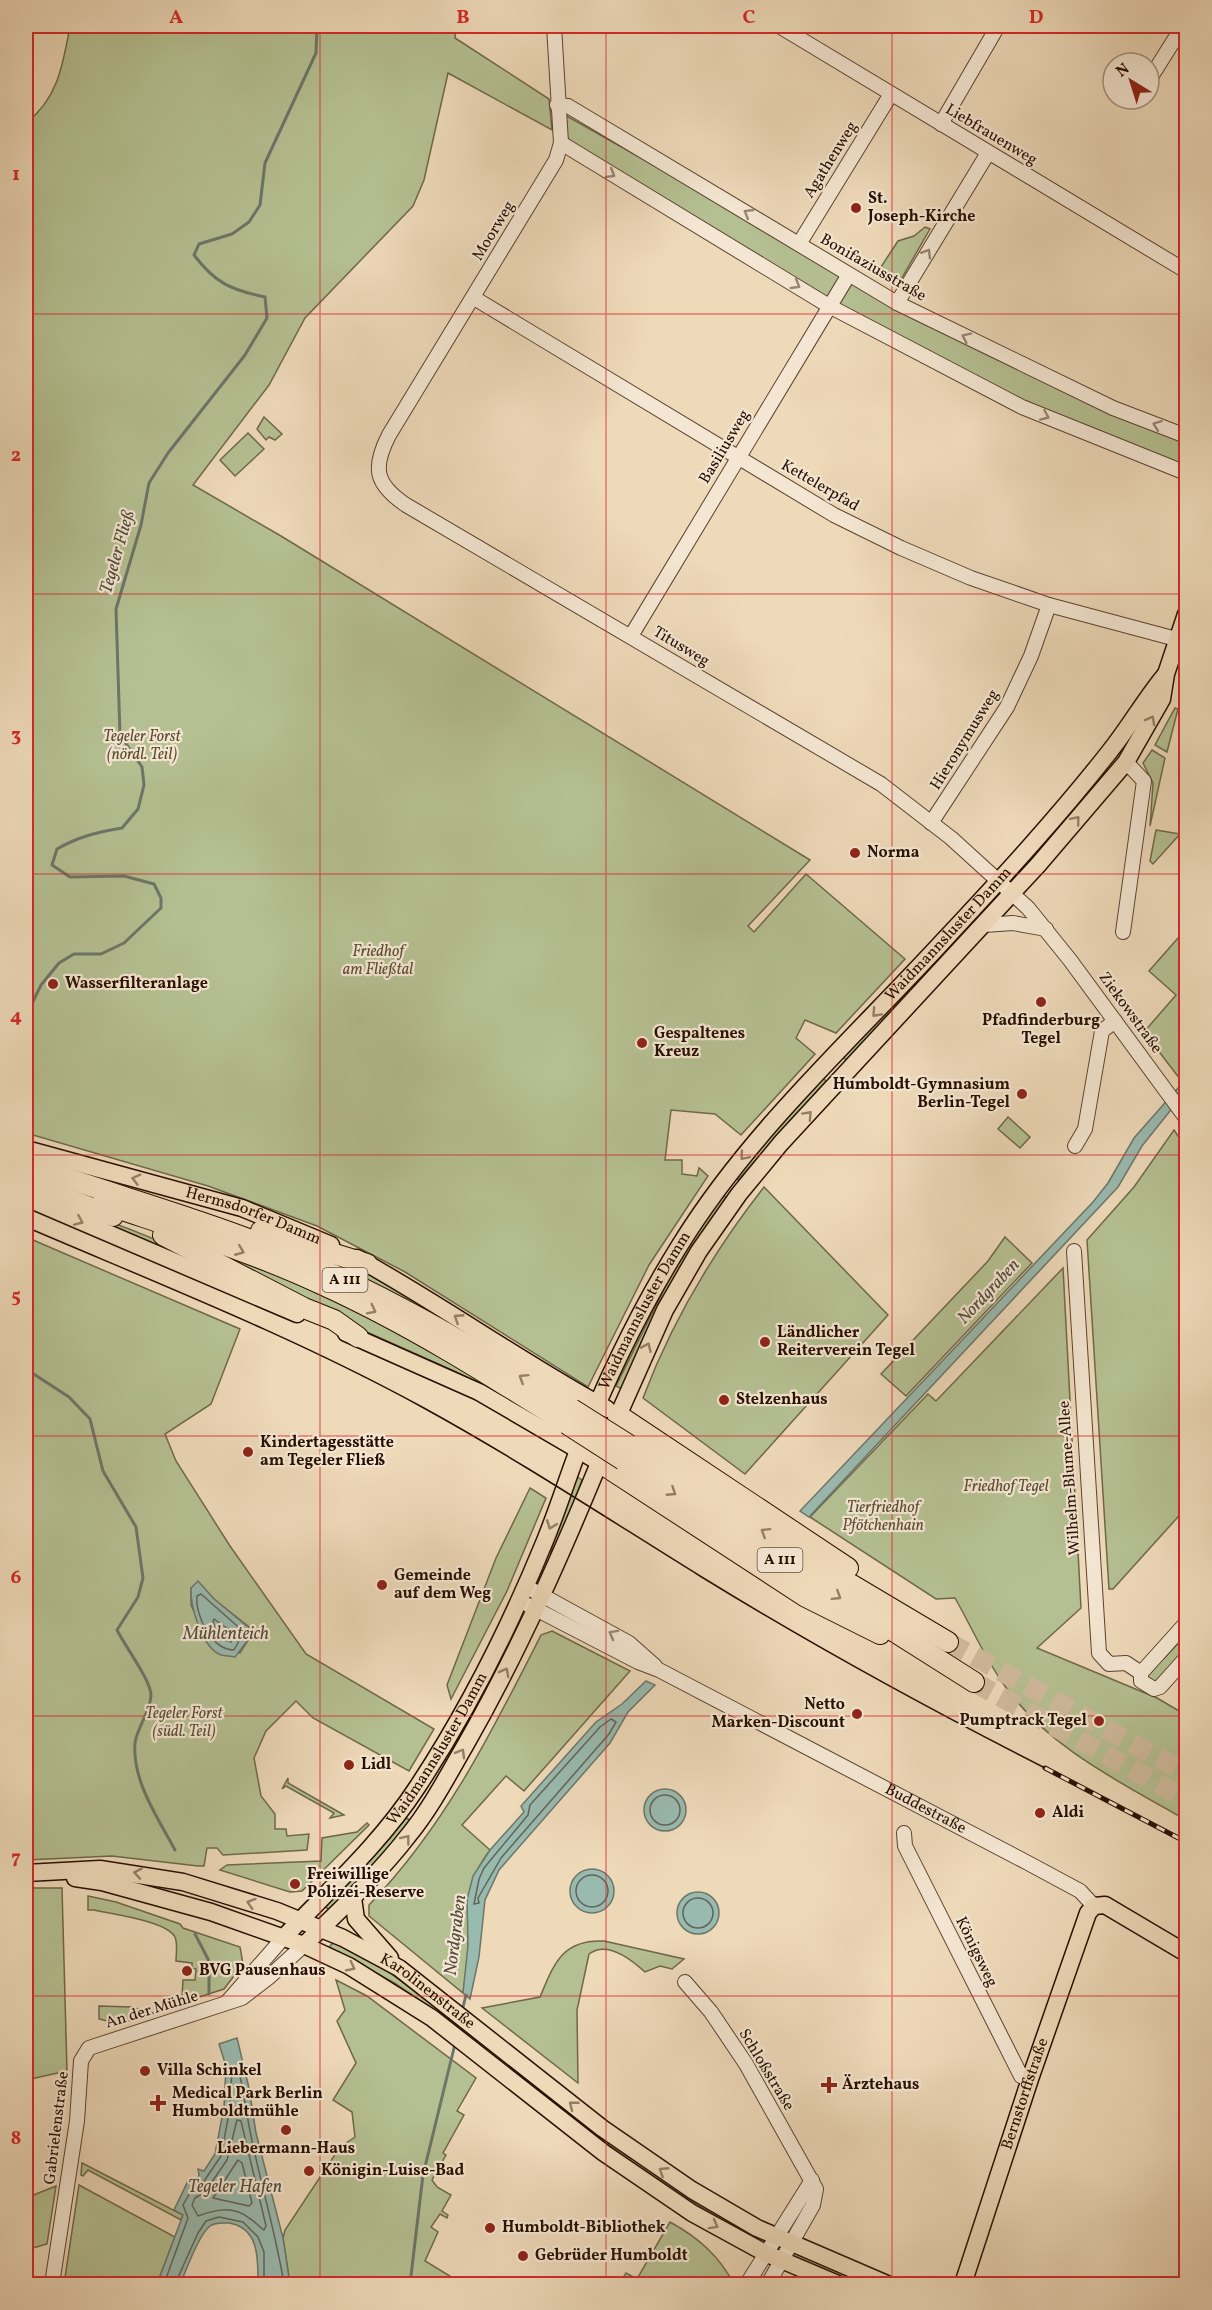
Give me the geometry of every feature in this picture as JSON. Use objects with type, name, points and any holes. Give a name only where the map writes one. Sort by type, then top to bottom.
[{"type":"highway","name":"A 111","points":[[26,1164],[249,1239],[331,1273],[446,1332],[626,1453],[943,1650]]},
{"type":"highway","name":"A 111","points":[[26,1178],[220,1244],[320,1284],[427,1338],[569,1416]]},
{"type":"highway","points":[[26,1183],[169,1237],[286,1299],[334,1320],[358,1337]]},
{"type":"highway","points":[[99,1189],[155,1197],[367,1264]]},
{"type":"highway","points":[[618,1415],[867,1581],[923,1628]]},
{"type":"highway","name":"A 111","points":[[626,1453],[758,1528],[923,1628],[974,1682]]},
{"type":"highway","points":[[599,1462],[806,1597],[851,1621],[943,1650]]},
{"type":"main road","name":"Waidmannsluster Damm","points":[[304,1945],[388,1861],[434,1800],[486,1709],[539,1603],[646,1348],[681,1281],[738,1194],[781,1143],[1013,893],[1126,762],[1162,699],[1166,674],[1180,640],[1186,614]]},
{"type":"main road","name":"Waidmannsluster Damm","points":[[284,1937],[361,1860],[404,1807],[452,1729],[522,1593],[598,1404],[664,1271],[728,1175],[769,1126],[999,880],[1111,750],[1166,674]]},
{"type":"main road","points":[[1111,750],[1126,762]]},
{"type":"main road","name":"Hermsdorfer Damm","points":[[26,1149],[242,1208],[291,1227],[367,1264],[618,1415]]},
{"type":"main road","points":[[26,1198],[358,1337],[471,1388],[599,1462]]},
{"type":"main road","name":"Karolinenstraße","points":[[26,1874],[100,1869],[175,1880],[202,1887],[299,1921],[362,1948],[399,1968],[643,2159],[775,2236],[887,2284]]},
{"type":"main road","name":"Karolinenstraße","points":[[26,1874],[102,1882],[206,1910],[304,1945],[375,1980],[446,2029],[604,2153],[692,2213],[781,2261],[838,2284]]},
{"type":"main road","points":[[353,1898],[356,1919],[399,1968]]},
{"type":"main road","name":"Buddestraße","points":[[1094,1906],[1105,1905],[1186,1953]]},
{"type":"main road","name":"Bernstorffstraße","points":[[963,2284],[1073,1954],[1088,1913],[1094,1906]]},
{"type":"street","name":"Moorweg","points":[[389,435],[556,160],[561,143],[554,26]]},
{"type":"street","name":"Liebfrauenweg","points":[[779,26],[1186,271]]},
{"type":"street","points":[[940,124],[998,26]]},
{"type":"street","points":[[1161,61],[1183,26]]},
{"type":"street","name":"Agathenweg","points":[[799,244],[891,94]]},
{"type":"street","name":"Bonifaziusstraße","points":[[557,105],[568,106],[799,244],[848,276],[897,303],[1113,408],[1186,436]]},
{"type":"street","points":[[561,143],[829,306],[1022,407],[1186,472]]},
{"type":"street","points":[[897,303],[988,153]]},
{"type":"street","name":"Basiliusweg","points":[[631,636],[848,276]]},
{"type":"street","name":"Kettelerpfad","points":[[474,297],[834,515],[901,548],[971,578],[1049,605],[1180,640]]},
{"type":"street","name":"Titusweg","points":[[389,435],[383,448],[378,471],[390,495],[881,784],[932,823],[999,880]]},
{"type":"street","name":"Hieronymusweg","points":[[932,823],[1007,707],[1031,656],[1049,605]]},
{"type":"street","points":[[1123,932],[1144,781],[1126,762]]},
{"type":"street","name":"Ziekowstraße","points":[[999,880],[1046,929],[1184,1115]]},
{"type":"street","points":[[984,925],[1013,923],[1046,929]]},
{"type":"street","points":[[1075,1146],[1085,1129],[1102,1031],[1114,1021]]},
{"type":"street","name":"Wilhelm-Blume-Allee","points":[[1074,1251],[1084,1456],[1099,1653],[1109,1664],[1126,1663],[1141,1673]]},
{"type":"street","name":"Buddestraße","points":[[522,1593],[638,1662],[659,1670],[1080,1891],[1094,1906]]},
{"type":"street","points":[[1186,1623],[1141,1673],[1141,1681],[1154,1689],[1161,1687],[1186,1658]]},
{"type":"street","name":"Königsweg","points":[[904,1833],[905,1846],[1002,2040],[1021,2076],[1030,2079]]},
{"type":"street","name":"An der Mühle","points":[[224,2005],[284,1937]]},
{"type":"street","name":"An der Mühle","points":[[89,2048],[224,2005],[256,1988],[304,1945]]},
{"type":"street","name":"Schloßstraße","points":[[685,1982],[711,2012],[746,2064],[812,2180]]},
{"type":"street","name":"Gabrielenstraße","points":[[52,2284],[77,2121],[81,2061],[89,2048]]},
{"type":"street","points":[[747,2284],[812,2180]]},
{"type":"street","points":[[768,2284],[815,2199],[816,2189],[812,2180]]},
{"type":"green space","points":[[70,26],[456,26],[455,38],[549,99],[552,130],[448,73],[424,180],[413,206],[305,318],[269,385],[193,485],[281,536],[810,860],[748,926],[754,932],[806,874],[905,959],[836,1033],[805,1020],[796,1038],[815,1054],[741,1135],[715,1114],[671,1110],[665,1160],[682,1160],[682,1174],[697,1176],[699,1168],[708,1176],[649,1265],[588,1387],[405,1272],[317,1226],[208,1186],[26,1133],[26,123],[37,114],[52,92],[65,54]]},
{"type":"green space","points":[[565,115],[798,247],[1186,439],[1186,469],[1023,403],[825,300],[568,141]]},
{"type":"green space","points":[[925,227],[930,229],[899,283],[879,270],[898,241],[914,236]]},
{"type":"green space","points":[[264,417],[282,434],[275,440],[269,437],[266,440],[257,429]]},
{"type":"green space","points":[[248,433],[264,449],[235,476],[220,460]]},
{"type":"green space","points":[[1175,708],[1178,709],[1167,752],[1155,745]]},
{"type":"green space","points":[[1152,750],[1165,758],[1150,826],[1153,783],[1143,763]]},
{"type":"green space","points":[[1156,830],[1180,834],[1153,864],[1150,861]]},
{"type":"green space","points":[[991,897],[994,900],[849,1063],[843,1057]]},
{"type":"green space","points":[[1186,929],[1186,1079],[1183,1083],[1144,1032],[1176,995],[1149,971]]},
{"type":"green space","points":[[823,1078],[826,1081],[738,1180],[734,1177]]},
{"type":"green space","points":[[1008,1117],[1030,1137],[1020,1148],[998,1129]]},
{"type":"green space","points":[[1174,1130],[1186,1148],[1186,1508],[1113,1589],[1109,1589],[1087,1240],[1134,1187]]},
{"type":"green space","name":"Ländlicher Reiterverein Tegel","points":[[764,1187],[888,1315],[745,1474],[643,1398],[654,1369],[681,1314],[711,1262]]},
{"type":"green space","points":[[721,1194],[727,1198],[622,1389],[616,1386],[681,1255]]},
{"type":"green space","points":[[53,1204],[153,1238],[247,1284]]},
{"type":"green space","name":"Tegeler Forst (südl. Teil)","points":[[26,1237],[240,1329],[211,1404],[165,1434],[176,1461],[230,1546],[306,1654],[434,1729],[409,1771],[313,1718],[296,1701],[266,1731],[254,1758],[261,1796],[275,1814],[275,1829],[286,1829],[287,1836],[309,1834],[307,1850],[223,1855],[217,1848],[207,1848],[204,1866],[112,1856],[26,1860]],"holes":[[[198,1582],[214,1599],[254,1631],[240,1653],[210,1646],[191,1605],[191,1588]]]},
{"type":"green space","points":[[1005,1237],[1032,1263],[906,1396],[881,1374],[988,1261]]},
{"type":"green space","points":[[223,1252],[320,1292],[375,1319],[505,1395],[504,1397],[454,1371],[333,1317],[222,1255]]},
{"type":"green space","points":[[315,1256],[366,1272],[389,1283],[476,1339],[405,1299]]},
{"type":"green space","points":[[1063,1268],[1081,1608],[1037,1648],[1157,1698],[1186,1715],[1186,1820],[1110,1777],[1040,1726],[1002,1682],[955,1598],[936,1599],[810,1517],[928,1394],[936,1401]]},
{"type":"green space","points":[[576,1476],[582,1480],[554,1555],[551,1553],[555,1531]]},
{"type":"green space","points":[[530,1488],[546,1498],[507,1591],[451,1699],[447,1685],[496,1558]]},
{"type":"green space","points":[[552,1631],[630,1671],[524,1791],[506,1776],[462,1825],[490,1850],[475,1875],[469,1896],[468,1953],[463,1993],[369,1916],[369,1905],[396,1875],[444,1810],[485,1742],[541,1635]]},
{"type":"green space","points":[[1186,1635],[1186,1649],[1154,1685],[1146,1677]]},
{"type":"green space","points":[[288,1778],[288,1783],[344,1815],[330,1818],[334,1813],[286,1786],[282,1789]]},
{"type":"green space","points":[[406,1818],[410,1820],[410,1824],[343,1898],[329,1909],[323,1906],[367,1864]]},
{"type":"green space","points":[[367,1823],[369,1825],[302,1891],[290,1892],[220,1870],[227,1865],[321,1861],[322,1838],[357,1832]]},
{"type":"green space","points":[[26,1888],[62,1888],[67,2071],[26,2080]]},
{"type":"green space","points":[[88,1896],[116,1902],[240,1947],[243,1964],[224,1989],[187,2001],[182,1997],[183,1980],[195,1980],[196,1969],[192,1968],[192,1963],[176,1961],[176,1940],[170,1931],[151,1922],[88,1910]]},
{"type":"green space","points":[[335,1941],[378,1964],[449,2017],[449,2021],[396,1984],[329,1947]]},
{"type":"green space","points":[[590,1941],[604,1941],[684,1959],[672,1969],[660,1966],[645,1972],[626,1957],[611,1950],[596,1950],[589,1954],[577,2010],[578,2083],[482,2008],[540,1997],[555,1964],[569,1949]]},
{"type":"green space","points":[[336,1980],[367,1996],[476,2078],[457,2111],[464,2115],[443,2153],[446,2155],[432,2180],[437,2187],[451,2195],[442,2211],[448,2215],[447,2218],[440,2214],[431,2227],[438,2232],[425,2261],[463,2284],[290,2284],[283,2238],[285,2230],[340,2147],[355,2137],[352,2112],[333,2100],[356,2063],[337,2021],[345,2010]]},
{"type":"green space","points":[[99,2006],[131,2007],[154,2013],[119,2024],[99,2019]]},
{"type":"green space","points":[[552,2099],[601,2136],[754,2235],[753,2237],[700,2206],[624,2156],[551,2101]]},
{"type":"green space","points":[[82,2163],[183,2215],[181,2220],[88,2170],[83,2176],[81,2175]]},
{"type":"green space","points":[[79,2185],[175,2237],[157,2284],[64,2284]]},
{"type":"green space","points":[[56,2186],[47,2244],[26,2250],[26,2198]]},
{"type":"green space","points":[[670,2222],[707,2248],[722,2265],[734,2284],[619,2284],[626,2273],[637,2279]]},
{"type":"water","points":[[1186,1079],[1186,1091],[1142,1146],[1118,1187],[809,1517],[800,1511],[1093,1202],[1108,1183],[1134,1138]]},
{"type":"water","name":"Mühlenteich","points":[[198,1581],[214,1599],[254,1632],[235,1657],[221,1655],[214,1651],[198,1626],[191,1588]]},
{"type":"water","points":[[646,1681],[655,1685],[628,1712],[610,1743],[499,1870],[485,1900],[479,1957],[470,1999],[463,1993],[468,1945],[467,1900],[473,1876],[490,1850],[524,1812],[521,1806],[596,1722],[622,1704]]},
{"type":"water","points":[[665,1789],[680,1795],[686,1810],[680,1825],[665,1831],[650,1825],[644,1810],[650,1795]]},
{"type":"water","points":[[592,1869],[608,1875],[614,1891],[608,1907],[592,1913],[576,1907],[570,1891],[576,1875]]},
{"type":"water","points":[[698,1892],[713,1898],[719,1913],[713,1928],[698,1934],[683,1928],[677,1913],[683,1898]]},
{"type":"water","name":"Tegeler Hafen","points":[[237,2038],[249,2088],[256,2133],[283,2238],[290,2284],[258,2284],[257,2256],[252,2238],[239,2226],[217,2223],[206,2230],[197,2244],[180,2284],[157,2284],[183,2215],[174,2210],[188,2181],[195,2184],[199,2175],[198,2169],[204,2171],[215,2154],[224,2107],[226,2066],[219,2044]]},
{"type":"waterway","name":"Tegeler Fließ","points":[[26,1062],[29,1045],[26,1016],[41,985],[59,963],[74,954],[101,954],[124,943],[161,908],[161,898],[154,884],[124,876],[70,877],[52,865],[57,849],[72,841],[122,828],[138,809],[144,785],[142,767],[120,735],[116,609],[141,525],[149,483],[168,453],[245,355],[267,318],[265,297],[225,284],[209,272],[194,255],[199,244],[232,234],[249,222],[260,205],[265,163],[316,53],[317,26]]},
{"type":"waterway","name":"Tegeler Fließ","points":[[26,1369],[69,1397],[90,1419],[103,1471],[136,1527],[143,1578],[138,1597],[117,1630],[150,1689],[149,1707],[136,1737],[135,1757],[148,1799],[175,1850]]},
{"type":"waterway","name":"Tegeler Fließ","points":[[195,1934],[209,1961],[209,1994]]},
{"type":"waterway","name":"Nordgraben","points":[[462,2011],[466,1995]]},
{"type":"waterway","name":"Nordgraben","points":[[410,2284],[423,2175],[455,2044]]},
{"type":"tunnel","points":[[948,1642],[1186,1773]]},
{"type":"tunnel","points":[[974,1682],[1186,1799]]},
{"type":"tram line","points":[[26,1227],[276,1334],[422,1407],[527,1468],[785,1627],[1045,1768]]},
{"type":"railway","points":[[1045,1768],[1186,1842]]},
{"type":"place","name":"St. Joseph-Kirche","points":[[856,208]]},
{"type":"place","name":"Norma","points":[[855,853]]},
{"type":"place","name":"Wasserfilteranlage","points":[[53,984]]},
{"type":"place","name":"Pfadfinderburg Tegel","points":[[1041,1002]]},
{"type":"place","name":"Gespaltenes Kreuz","points":[[642,1043]]},
{"type":"place","name":"Humboldt-Gymnasium Berlin-Tegel","points":[[1022,1094]]},
{"type":"place","name":"Ländlicher Reiterverein Tegel","points":[[765,1342]]},
{"type":"place","name":"Stelzenhaus","points":[[724,1400]]},
{"type":"place","name":"Kindertagesstätte am Tegeler Fließ","points":[[248,1452]]},
{"type":"place","name":"Gemeinde auf dem Weg","points":[[382,1585]]},
{"type":"place","name":"Netto Marken-Discount","points":[[857,1714]]},
{"type":"place","name":"Pumptrack Tegel","points":[[1099,1721]]},
{"type":"place","name":"Lidl","points":[[349,1765]]},
{"type":"place","name":"Aldi","points":[[1040,1813]]},
{"type":"place","name":"Freiwillige Polizei-Reserve","points":[[295,1884]]},
{"type":"place","name":"BVG Pausenhaus","points":[[187,1971]]},
{"type":"place","name":"Villa Schinkel","points":[[145,2071]]},
{"type":"place","name":"Ärztehaus","points":[[829,2085]]},
{"type":"place","name":"Medical Park Berlin Humboldtmühle","points":[[158,2103]]},
{"type":"place","name":"Liebermann-Haus","points":[[286,2130]]},
{"type":"place","name":"Königin-Luise-Bad","points":[[309,2171]]},
{"type":"place","name":"Humboldt-Bibliothek","points":[[490,2228]]},
{"type":"place","name":"Gebrüder Humboldt","points":[[523,2256]]},
{"type":"park label","name":"Tegeler Forst (nördl. Teil)","points":[[142,746]]},
{"type":"park label","name":"Friedhof am Fließtal","points":[[378,961]]},
{"type":"park label","name":"Friedhof Tegel","points":[[1006,1487]]},
{"type":"park label","name":"Tierfriedhof Pfötchenhain","points":[[883,1517]]}]
